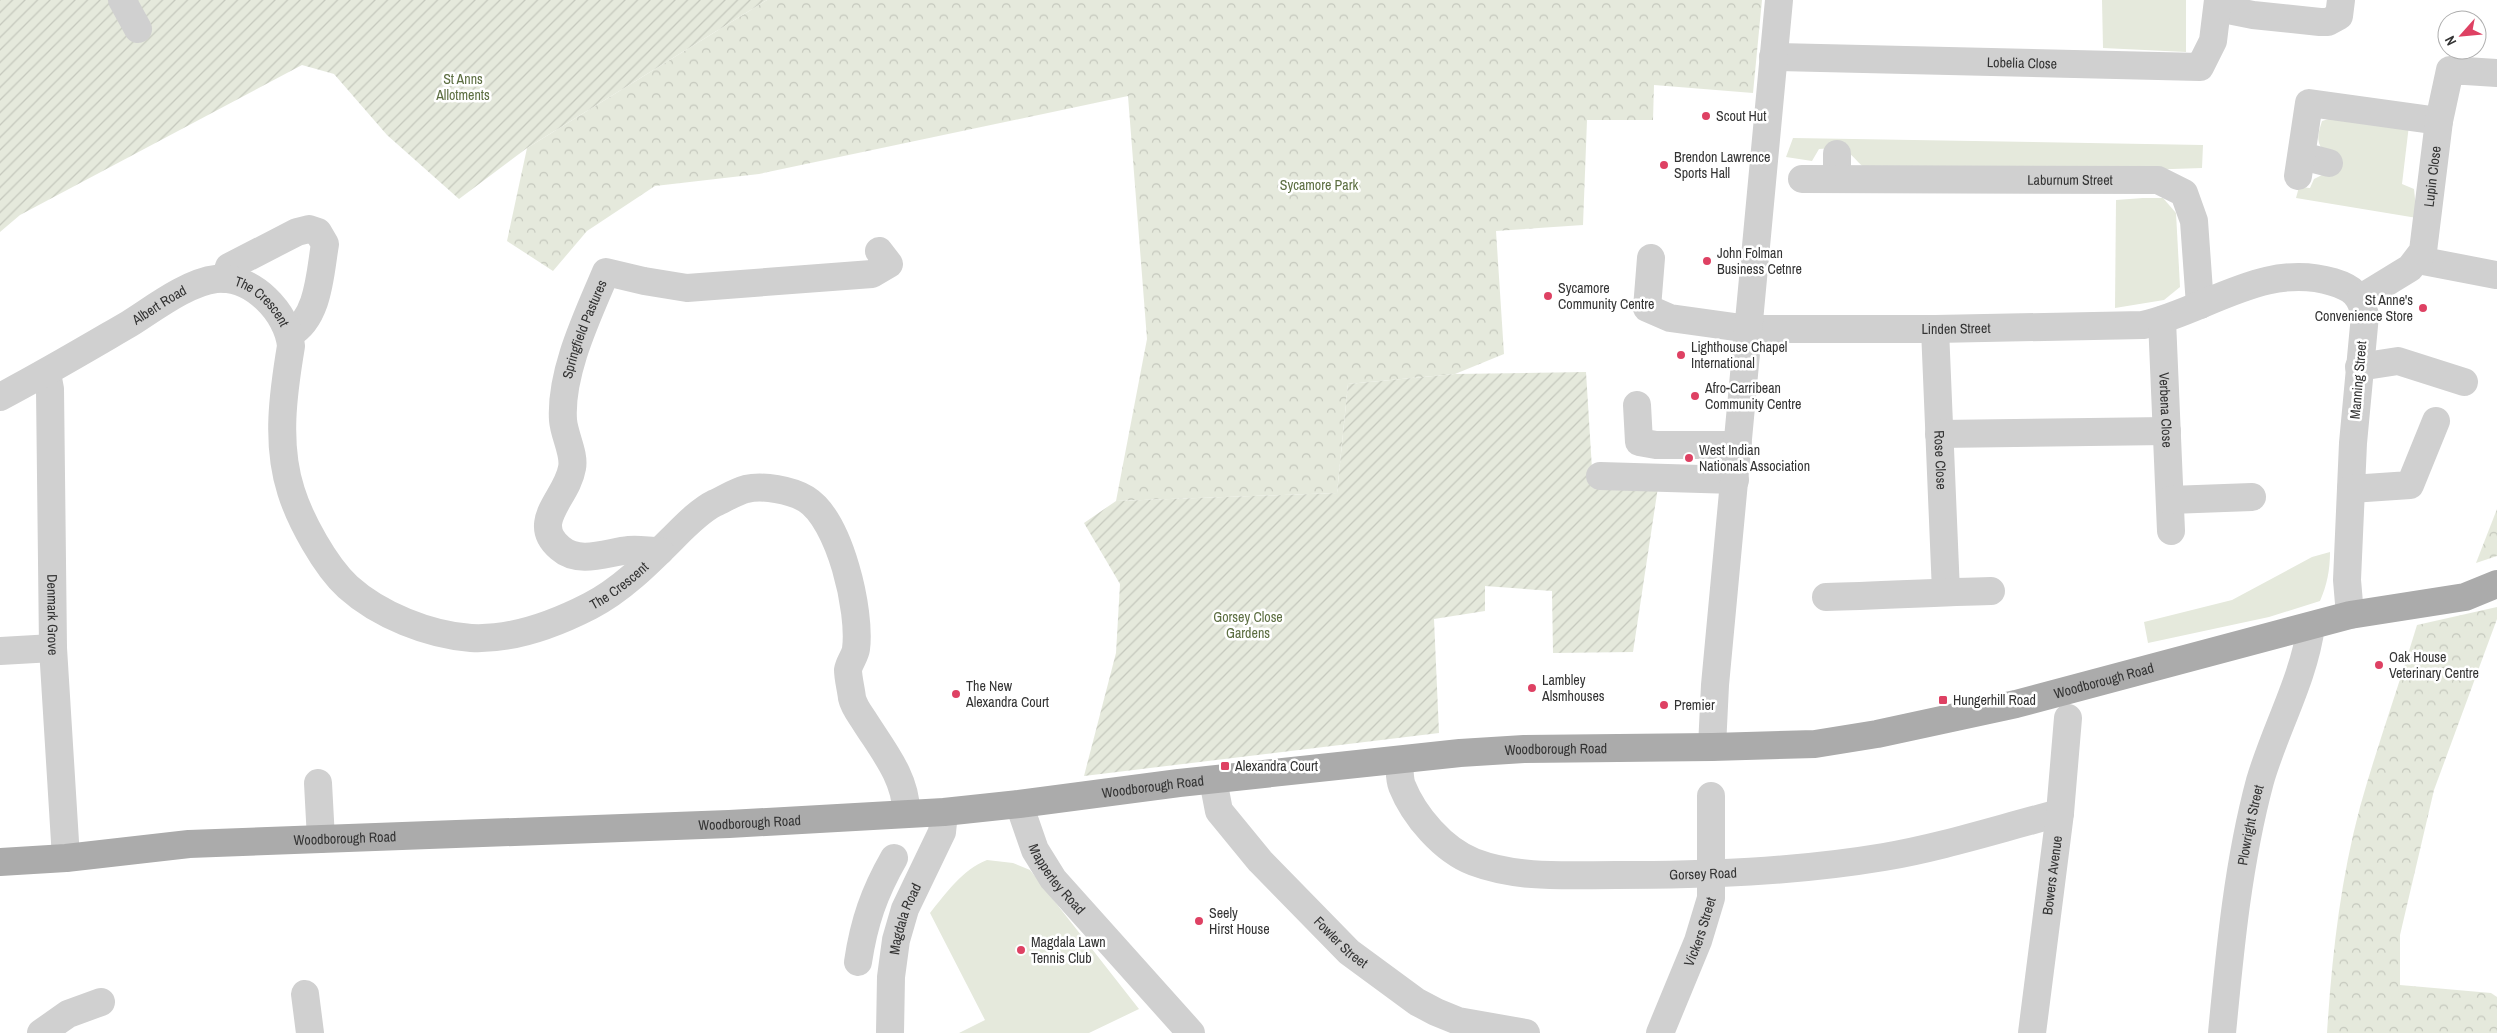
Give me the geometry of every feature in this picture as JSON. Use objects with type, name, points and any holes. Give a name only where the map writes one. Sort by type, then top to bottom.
[{"type":"main road","name":"Woodborough Road","points":[[0,862],[66,858],[189,844],[729,824],[944,812],[1213,780],[1524,749],[1599,746],[1712,748],[1815,744],[1877,734],[2016,704],[2350,615],[2465,596],[2497,584]]},
{"type":"street","points":[[122,0],[138,29]]},
{"type":"street","points":[[1712,748],[1715,685],[1779,0]]},
{"type":"street","points":[[2218,4],[2253,15],[2328,22],[2339,16],[2341,0]]},
{"type":"street","name":"Lobelia Close","points":[[1773,57],[2200,67],[2213,41],[2218,4]]},
{"type":"street","name":"Lupin Close","points":[[2418,260],[2423,251],[2440,121],[2450,70],[2497,73]]},
{"type":"street","points":[[2330,163],[2300,166],[2309,103],[2440,121]]},
{"type":"street","name":"Laburnum Street","points":[[1802,179],[1837,166],[2158,180],[2184,193],[2194,221],[2200,305]]},
{"type":"street","name":"The Crescent","points":[[290,334],[299,326],[315,300],[325,244],[318,232],[303,230],[288,236],[229,267],[225,279],[236,281],[264,298],[280,316],[290,334],[291,346],[282,422],[283,450],[291,492],[311,534],[333,570],[359,597],[398,618],[435,632],[472,638],[510,635],[544,625],[590,606],[629,581],[710,506],[746,489],[785,491],[807,499],[825,518],[841,550],[854,608],[856,649],[848,670],[853,702],[893,767],[906,799],[906,813]]},
{"type":"street","name":"Springfield Pastures","points":[[660,551],[631,550],[592,557],[576,556],[561,550],[548,536],[546,522],[562,494],[573,467],[563,420],[567,379],[584,325],[606,272],[687,288],[872,274],[889,264],[879,251]]},
{"type":"street","name":"Linden Street","points":[[1651,258],[1646,308],[1670,318],[1749,329],[1935,329],[2143,325],[2162,320]]},
{"type":"street","points":[[2162,320],[2257,282],[2284,276],[2318,277],[2346,286],[2361,298],[2410,268],[2418,260],[2496,276]]},
{"type":"street","name":"Albert Road","points":[[0,397],[47,373],[185,290],[214,279],[225,279]]},
{"type":"street","name":"Manning Street","points":[[2350,615],[2347,580],[2351,489],[2359,367],[2365,315],[2361,298]]},
{"type":"street","name":"Verbena Close","points":[[2162,320],[2171,531]]},
{"type":"street","name":"Rose Close","points":[[1935,329],[1946,592]]},
{"type":"street","points":[[2359,367],[2398,361],[2464,382]]},
{"type":"street","name":"Denmark Grove","points":[[47,373],[50,389],[53,648],[66,858]]},
{"type":"street","points":[[1637,404],[1639,442],[1656,445],[1738,444]]},
{"type":"street","points":[[2351,489],[2412,494],[2436,421]]},
{"type":"street","points":[[1939,434],[2167,431]]},
{"type":"street","points":[[1600,476],[1735,480]]},
{"type":"street","points":[[2170,500],[2252,497]]},
{"type":"street","points":[[1826,597],[1895,596],[1918,592],[1990,591]]},
{"type":"street","name":"Plowright Street","points":[[2222,1033],[2230,952],[2256,796],[2274,736],[2302,666],[2311,626]]},
{"type":"street","points":[[0,651],[53,648]]},
{"type":"street","name":"Bowers Avenue","points":[[2032,1033],[2060,812],[2068,718]]},
{"type":"street","name":"Gorsey Road","points":[[1399,760],[1401,784],[1413,808],[1452,849],[1471,861],[1508,872],[1535,875],[1712,874],[1797,868],[1884,857],[1939,845],[2060,812]]},
{"type":"street","name":"Fowler Street","points":[[1213,780],[1219,811],[1260,861],[1349,952],[1417,1002],[1436,1012],[1458,1021],[1526,1033]]},
{"type":"street","points":[[318,783],[321,839]]},
{"type":"street","name":"Vickers Street","points":[[1660,1033],[1698,941],[1711,898],[1711,796]]},
{"type":"street","name":"Mapperley Road","points":[[1019,804],[1035,850],[1053,879],[1191,1033]]},
{"type":"street","name":"Magdala Road","points":[[890,1033],[891,977],[896,940],[905,909],[942,832],[944,812]]},
{"type":"street","points":[[858,962],[863,929],[875,892],[894,858]]},
{"type":"street","points":[[863,929],[896,940]]},
{"type":"street","points":[[305,994],[310,1033]]},
{"type":"street","points":[[41,1033],[68,1014],[101,1002]]},
{"type":"green space","name":"St Anns Allotments","points":[[0,0],[767,0],[527,148],[459,199],[387,135],[334,74],[302,65],[20,215],[0,232]]},
{"type":"green space","name":"Sycamore Park","points":[[767,0],[1762,0],[1753,93],[1654,85],[1653,120],[1587,120],[1583,225],[1496,231],[1504,354],[1455,374],[1348,384],[1337,493],[1116,501],[1147,339],[1128,96],[759,174],[655,186],[587,231],[553,271],[507,241],[527,148]]},
{"type":"green space","points":[[2102,0],[2186,0],[2186,52],[2103,48]]},
{"type":"green space","points":[[2332,118],[2409,125],[2402,184],[2414,189],[2417,218],[2296,198],[2299,187],[2310,188],[2314,179],[2324,174],[2323,150],[2318,140],[2319,132],[2322,121]]},
{"type":"green space","points":[[1793,138],[2203,145],[2202,168],[2142,170],[1863,167],[1848,152],[1834,148],[1819,149],[1812,161],[1786,157]]},
{"type":"green space","points":[[2163,198],[2176,213],[2180,287],[2164,300],[2115,308],[2116,200]]},
{"type":"green space","name":"Gorsey Close Gardens","points":[[1586,372],[1592,469],[1658,487],[1633,652],[1553,653],[1552,591],[1485,586],[1485,611],[1434,619],[1439,733],[1084,776],[1116,653],[1120,584],[1084,523],[1116,501],[1337,493],[1348,384],[1455,374]]},
{"type":"green space","points":[[2497,509],[2497,556],[2476,563]]},
{"type":"green space","points":[[2330,552],[2328,577],[2320,601],[2269,617],[2148,643],[2144,622],[2232,600],[2312,557]]},
{"type":"green space","points":[[2497,607],[2497,619],[2434,790],[2400,935],[2400,985],[2491,993],[2497,997],[2497,1033],[2327,1033],[2338,919],[2353,835],[2417,625]]},
{"type":"green space","name":"Magdala Lawn Tennis Club","points":[[987,860],[1013,863],[1030,870],[1139,1009],[1089,1033],[959,1033],[985,1020],[930,913],[962,876]]},
{"type":"place","name":"Scout Hut","points":[[1706,116]]},
{"type":"place","name":"Brendon Lawrence Sports Hall","points":[[1664,165]]},
{"type":"place","name":"John Folman Business Cetnre","points":[[1707,261]]},
{"type":"place","name":"Sycamore Community Centre","points":[[1548,296]]},
{"type":"place","name":"St Anne's Convenience Store","points":[[2423,308]]},
{"type":"place","name":"Lighthouse Chapel International","points":[[1681,355]]},
{"type":"place","name":"Afro-Carribean Community Centre","points":[[1695,396]]},
{"type":"place","name":"West Indian Nationals Association","points":[[1689,458]]},
{"type":"place","name":"Oak House Veterinary Centre","points":[[2379,665]]},
{"type":"place","name":"Lambley Alsmhouses","points":[[1532,688]]},
{"type":"place","name":"The New Alexandra Court","points":[[956,694]]},
{"type":"place","name":"Hungerhill Road","points":[[1943,700]]},
{"type":"place","name":"Premier","points":[[1664,705]]},
{"type":"place","name":"Alexandra Court","points":[[1225,766]]},
{"type":"place","name":"Seely Hirst House","points":[[1199,921]]},
{"type":"place","name":"Magdala Lawn Tennis Club","points":[[1021,950]]}]
